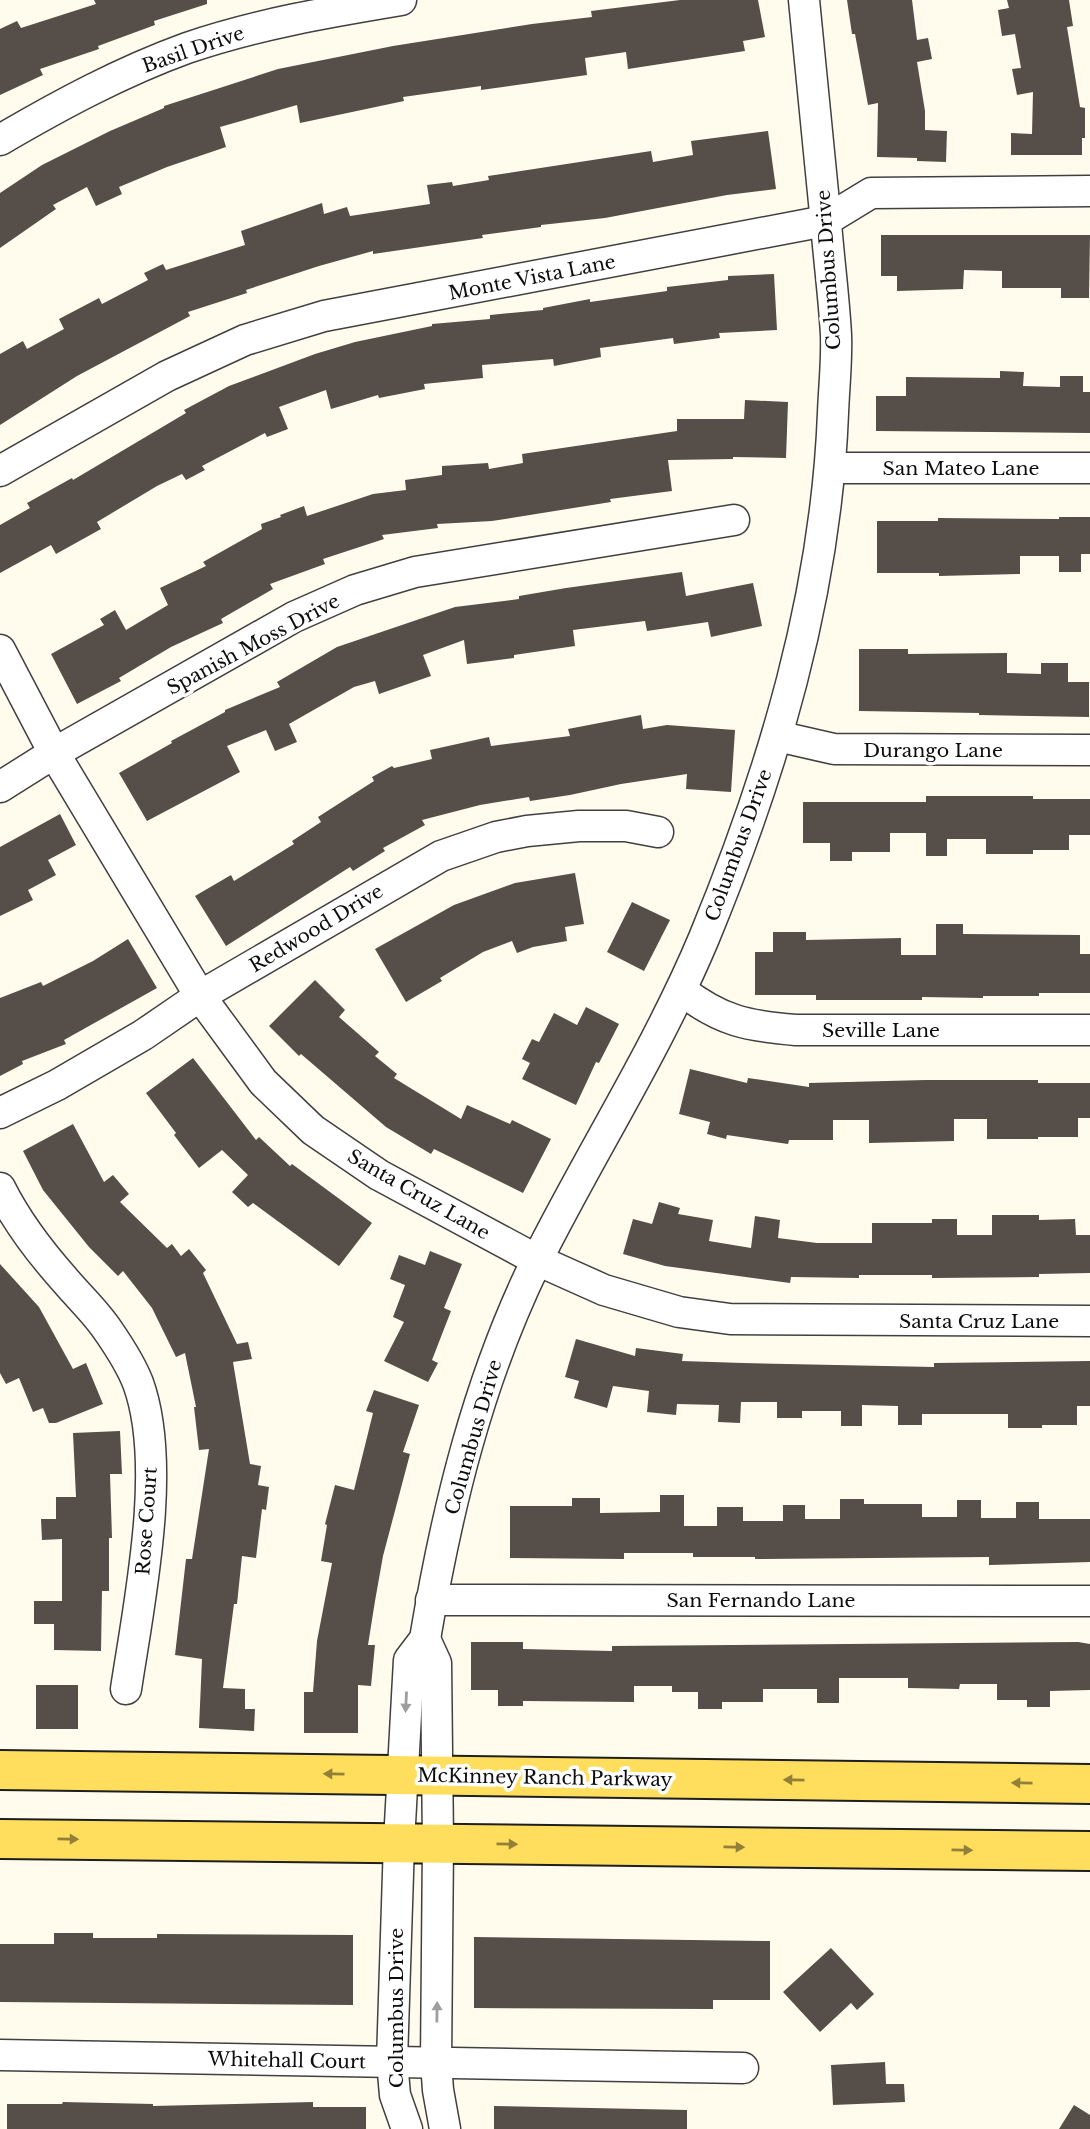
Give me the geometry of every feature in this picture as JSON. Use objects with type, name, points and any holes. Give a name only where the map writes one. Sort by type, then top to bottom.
[{"type":"main road","name":"McKinney Ranch Parkway","points":[[0,1770],[1090,1784]]},
{"type":"main road","points":[[0,1839],[1090,1851]]},
{"type":"street","name":"Basil Drive","points":[[0,140],[66,101],[189,48],[299,18],[401,0]]},
{"type":"street","name":"Columbus Drive","points":[[444,2129],[436,2062],[438,1843],[419,1776],[409,1660],[425,1639],[455,1488],[476,1412],[498,1350],[537,1260],[681,989],[739,848],[777,736],[799,658],[826,511],[831,468],[836,338],[804,0]]},
{"type":"street","name":"Monte Vista Lane","points":[[0,471],[167,376],[259,336],[324,316],[825,221],[871,193],[1090,191]]},
{"type":"street","name":"San Mateo Lane","points":[[831,468],[1090,468]]},
{"type":"street","name":"Spanish Moss Drive","points":[[0,787],[54,752],[294,617],[355,590],[415,572],[734,520]]},
{"type":"street","name":"Santa Cruz Lane","points":[[0,650],[54,752],[200,996],[263,1082],[313,1130],[379,1175],[537,1260],[628,1298],[679,1312],[707,1317],[785,1321],[1090,1321]]},
{"type":"street","name":"Durango Lane","points":[[777,736],[834,749],[1090,750]]},
{"type":"street","name":"Redwood Drive","points":[[0,1113],[57,1085],[142,1035],[200,996],[441,856],[467,845],[506,835],[579,826],[626,826],[658,832]]},
{"type":"street","name":"Seville Lane","points":[[681,989],[704,1007],[732,1020],[762,1027],[796,1030],[1090,1030]]},
{"type":"street","name":"Rose Court","points":[[0,1188],[22,1224],[55,1268],[108,1330],[138,1384],[151,1450],[151,1488],[148,1530],[126,1689]]},
{"type":"street","name":"San Fernando Lane","points":[[431,1600],[1090,1601]]},
{"type":"street","name":"Columbus Drive","points":[[407,2129],[395,2095],[392,2061],[399,1842],[419,1776]]},
{"type":"street","name":"Whitehall Court","points":[[0,2055],[743,2068]]},
{"type":"building","points":[[94,0],[207,0],[207,4],[154,21],[155,25],[98,46],[99,49],[40,69],[43,75],[0,95],[0,29],[17,21],[21,28],[96,4]]},
{"type":"building","points":[[680,0],[758,0],[765,37],[743,41],[745,51],[628,69],[626,52],[585,58],[587,75],[481,90],[481,86],[403,97],[404,101],[300,123],[297,105],[220,127],[226,147],[119,187],[122,194],[96,206],[87,187],[53,205],[56,209],[0,248],[0,193],[42,165],[164,106],[278,69],[393,46],[592,17],[591,11]]},
{"type":"building","points":[[847,0],[912,0],[917,40],[928,38],[932,59],[917,62],[925,111],[925,130],[947,131],[946,162],[877,157],[878,103],[868,105]]},
{"type":"building","points":[[1007,0],[1069,0],[1073,26],[1067,27],[1080,107],[1085,108],[1082,155],[1011,155],[1011,133],[1032,134],[1033,92],[1017,95],[1012,69],[1021,68],[1015,34],[1002,36],[998,10],[1009,8]]},
{"type":"building","points":[[768,131],[776,189],[727,195],[605,218],[541,225],[482,235],[483,238],[373,254],[373,251],[319,266],[188,312],[190,316],[77,376],[0,425],[0,354],[23,341],[27,349],[64,329],[59,319],[99,298],[102,304],[148,280],[144,273],[163,264],[166,270],[245,245],[241,231],[322,203],[324,214],[347,207],[350,216],[430,204],[427,185],[452,182],[453,186],[489,180],[488,176],[651,151],[653,162],[693,155],[691,141]]},
{"type":"building","points":[[881,235],[1090,235],[1089,298],[1061,298],[1061,288],[1002,288],[1002,271],[964,270],[963,289],[897,291],[897,276],[881,276]]},
{"type":"building","points":[[774,274],[777,330],[719,333],[720,338],[674,344],[673,338],[600,348],[601,357],[554,366],[553,359],[482,365],[483,378],[424,384],[425,389],[379,398],[378,395],[331,409],[326,390],[279,407],[288,429],[267,437],[265,433],[202,466],[205,470],[186,480],[182,474],[157,486],[97,522],[101,529],[56,554],[51,545],[0,573],[0,525],[30,508],[27,503],[72,478],[73,480],[186,413],[184,410],[229,386],[315,354],[432,324],[490,319],[490,315],[543,310],[590,299],[590,302],[667,291],[667,287],[728,280],[728,276]]},
{"type":"building","points":[[1000,371],[1024,372],[1023,386],[1060,387],[1060,376],[1083,376],[1083,392],[1090,392],[1090,433],[876,431],[876,396],[906,396],[906,377],[1000,378]]},
{"type":"building","points":[[745,400],[788,402],[786,458],[668,460],[672,491],[610,499],[611,502],[492,521],[437,524],[438,528],[382,535],[384,539],[323,559],[325,564],[270,584],[273,589],[221,619],[223,623],[171,647],[119,678],[121,681],[77,704],[51,654],[104,625],[100,619],[115,610],[126,630],[168,605],[160,588],[206,566],[203,562],[262,529],[261,524],[304,506],[307,516],[373,494],[406,490],[405,480],[442,475],[442,466],[488,463],[489,469],[523,463],[522,454],[677,431],[677,419],[744,419]]},
{"type":"building","points":[[1090,517],[1090,554],[1081,554],[1081,572],[1059,572],[1059,556],[1020,556],[1020,574],[939,576],[939,573],[877,573],[877,521]]},
{"type":"building","points":[[682,572],[686,596],[753,583],[762,626],[711,637],[708,622],[647,631],[645,621],[573,630],[575,646],[467,664],[464,640],[423,655],[431,676],[379,694],[375,681],[354,687],[289,724],[297,742],[275,751],[266,730],[227,746],[240,772],[147,821],[119,773],[225,710],[280,687],[277,682],[337,647],[455,607]]},
{"type":"building","points":[[859,649],[908,649],[908,654],[1007,653],[1007,673],[1041,674],[1041,663],[1068,663],[1068,682],[1089,682],[1089,717],[859,711]]},
{"type":"building","points":[[641,715],[643,729],[667,725],[735,730],[731,792],[686,789],[687,774],[530,801],[529,797],[480,805],[422,820],[425,825],[383,848],[385,851],[353,871],[350,867],[226,946],[195,896],[231,875],[234,881],[294,844],[292,841],[321,822],[318,817],[374,781],[372,777],[392,766],[394,768],[432,759],[430,750],[489,737],[491,746],[570,736],[568,729]]},
{"type":"building","points":[[926,796],[1090,799],[1090,835],[1069,835],[1069,850],[1033,850],[1033,854],[986,854],[986,839],[947,839],[947,856],[926,856],[926,833],[890,833],[890,852],[852,852],[852,861],[830,861],[830,843],[803,843],[803,802],[926,802]]},
{"type":"building","points":[[60,814],[76,845],[48,860],[56,875],[28,890],[33,900],[0,916],[0,847]]},
{"type":"building","points":[[575,873],[584,924],[565,927],[567,941],[533,947],[517,953],[512,941],[483,952],[406,1002],[375,949],[454,905],[515,883]]},
{"type":"building","points":[[632,902],[670,920],[644,971],[607,952]]},
{"type":"building","points":[[936,924],[963,924],[963,934],[1080,935],[1080,954],[1090,954],[1090,993],[1039,993],[1039,996],[983,998],[922,997],[922,1000],[816,1000],[816,995],[755,995],[755,952],[773,952],[773,932],[806,932],[806,940],[901,938],[901,955],[936,955]]},
{"type":"building","points":[[128,939],[157,988],[64,1040],[66,1044],[22,1061],[23,1064],[0,1076],[0,998],[41,982],[43,986],[93,961]]},
{"type":"building","points":[[315,980],[345,1010],[339,1017],[379,1052],[375,1056],[397,1074],[394,1078],[461,1119],[467,1105],[510,1124],[512,1120],[551,1139],[523,1193],[434,1149],[431,1154],[386,1127],[301,1054],[299,1056],[269,1026]]},
{"type":"building","points":[[586,1007],[619,1024],[599,1063],[596,1062],[576,1105],[522,1079],[530,1063],[522,1059],[532,1039],[539,1042],[554,1013],[577,1025]]},
{"type":"building","points":[[193,1058],[256,1140],[259,1137],[290,1166],[292,1164],[372,1223],[339,1266],[253,1203],[248,1207],[232,1192],[248,1175],[222,1150],[199,1168],[174,1135],[176,1133],[146,1093]]},
{"type":"building","points":[[690,1069],[747,1083],[748,1078],[809,1087],[809,1083],[926,1080],[1090,1083],[1090,1118],[1078,1118],[1078,1137],[987,1139],[987,1119],[954,1119],[954,1141],[869,1143],[869,1120],[833,1120],[833,1140],[789,1140],[788,1144],[727,1135],[726,1139],[707,1134],[710,1122],[679,1114]]},
{"type":"building","points":[[73,1124],[104,1182],[113,1175],[129,1194],[120,1202],[167,1248],[172,1244],[181,1256],[189,1249],[206,1270],[203,1273],[237,1344],[248,1342],[252,1359],[233,1362],[250,1464],[261,1466],[258,1485],[269,1487],[266,1510],[262,1509],[256,1558],[242,1556],[223,1688],[245,1689],[245,1709],[255,1709],[254,1731],[199,1728],[202,1659],[175,1655],[186,1559],[192,1559],[209,1449],[199,1450],[196,1407],[185,1353],[176,1357],[152,1308],[123,1271],[118,1276],[89,1247],[43,1190],[23,1151]]},
{"type":"building","points":[[659,1202],[680,1208],[678,1214],[713,1220],[709,1241],[751,1248],[755,1216],[780,1220],[778,1238],[817,1243],[872,1243],[872,1223],[932,1223],[932,1219],[957,1219],[957,1235],[992,1235],[992,1215],[1039,1215],[1039,1220],[1075,1219],[1076,1235],[1090,1235],[1090,1273],[1039,1274],[1039,1277],[791,1277],[790,1283],[665,1266],[623,1254],[633,1219],[652,1224]]},
{"type":"building","points":[[430,1251],[462,1264],[444,1308],[451,1311],[432,1360],[438,1363],[428,1382],[384,1361],[404,1322],[393,1317],[405,1285],[390,1279],[399,1255],[425,1265]]},
{"type":"building","points":[[0,1264],[39,1307],[73,1369],[86,1363],[103,1404],[56,1423],[49,1423],[43,1408],[33,1412],[19,1378],[6,1384],[0,1373]]},
{"type":"building","points":[[576,1339],[635,1356],[636,1348],[683,1354],[682,1361],[934,1367],[934,1363],[1090,1361],[1090,1406],[1077,1406],[1077,1425],[1008,1428],[1008,1414],[922,1414],[922,1425],[898,1425],[898,1406],[862,1405],[862,1426],[841,1426],[841,1411],[802,1411],[802,1418],[777,1418],[777,1402],[741,1402],[740,1423],[718,1422],[719,1405],[677,1404],[676,1415],[647,1412],[649,1391],[613,1386],[607,1408],[574,1398],[579,1381],[565,1377]]},
{"type":"building","points":[[374,1390],[419,1405],[403,1452],[410,1454],[383,1556],[375,1601],[368,1645],[375,1645],[371,1686],[358,1685],[358,1733],[304,1733],[304,1692],[313,1692],[317,1641],[332,1563],[321,1561],[325,1524],[335,1485],[354,1490],[373,1413],[366,1411]]},
{"type":"building","points":[[120,1431],[122,1474],[110,1474],[112,1538],[109,1538],[109,1591],[102,1591],[101,1651],[54,1650],[54,1624],[34,1624],[34,1601],[62,1601],[62,1539],[42,1540],[41,1519],[56,1519],[56,1497],[76,1497],[73,1433]]},
{"type":"building","points":[[660,1495],[684,1495],[684,1526],[717,1526],[717,1507],[743,1507],[743,1521],[783,1521],[783,1505],[805,1505],[805,1519],[840,1519],[840,1499],[864,1499],[864,1504],[922,1504],[922,1517],[957,1517],[957,1500],[981,1500],[981,1518],[1016,1518],[1016,1502],[1039,1502],[1039,1519],[1090,1519],[1090,1562],[989,1565],[989,1557],[755,1559],[693,1557],[693,1553],[624,1553],[624,1559],[510,1558],[510,1506],[572,1506],[572,1498],[600,1498],[600,1513],[660,1512]]},
{"type":"building","points":[[471,1642],[523,1642],[523,1649],[612,1651],[612,1646],[1078,1642],[1090,1644],[1090,1690],[1050,1691],[1050,1707],[1027,1707],[1027,1700],[997,1700],[997,1684],[960,1684],[959,1689],[908,1688],[908,1678],[839,1678],[839,1703],[817,1703],[817,1689],[763,1689],[763,1702],[722,1702],[722,1709],[698,1709],[698,1692],[672,1692],[672,1686],[634,1686],[634,1702],[523,1701],[523,1706],[498,1706],[498,1690],[471,1690]]},
{"type":"building","points":[[36,1685],[78,1685],[78,1729],[36,1729]]},
{"type":"building","points":[[54,1933],[93,1933],[93,1938],[157,1938],[157,1934],[353,1935],[353,2005],[0,2002],[0,1944],[54,1944]]},
{"type":"building","points":[[474,1937],[770,1941],[770,2000],[713,2000],[713,2009],[474,2008]]},
{"type":"building","points":[[831,1948],[874,1994],[857,2010],[851,2003],[820,2032],[783,1992]]},
{"type":"building","points":[[885,2062],[886,2084],[904,2084],[905,2102],[833,2105],[831,2065]]},
{"type":"building","points":[[63,2102],[153,2106],[313,2102],[313,2107],[366,2107],[366,2129],[7,2129],[7,2104]]},
{"type":"building","points":[[1074,2105],[1090,2115],[1090,2129],[1059,2129]]},
{"type":"building","points":[[494,2106],[687,2110],[687,2129],[494,2129]]}]
